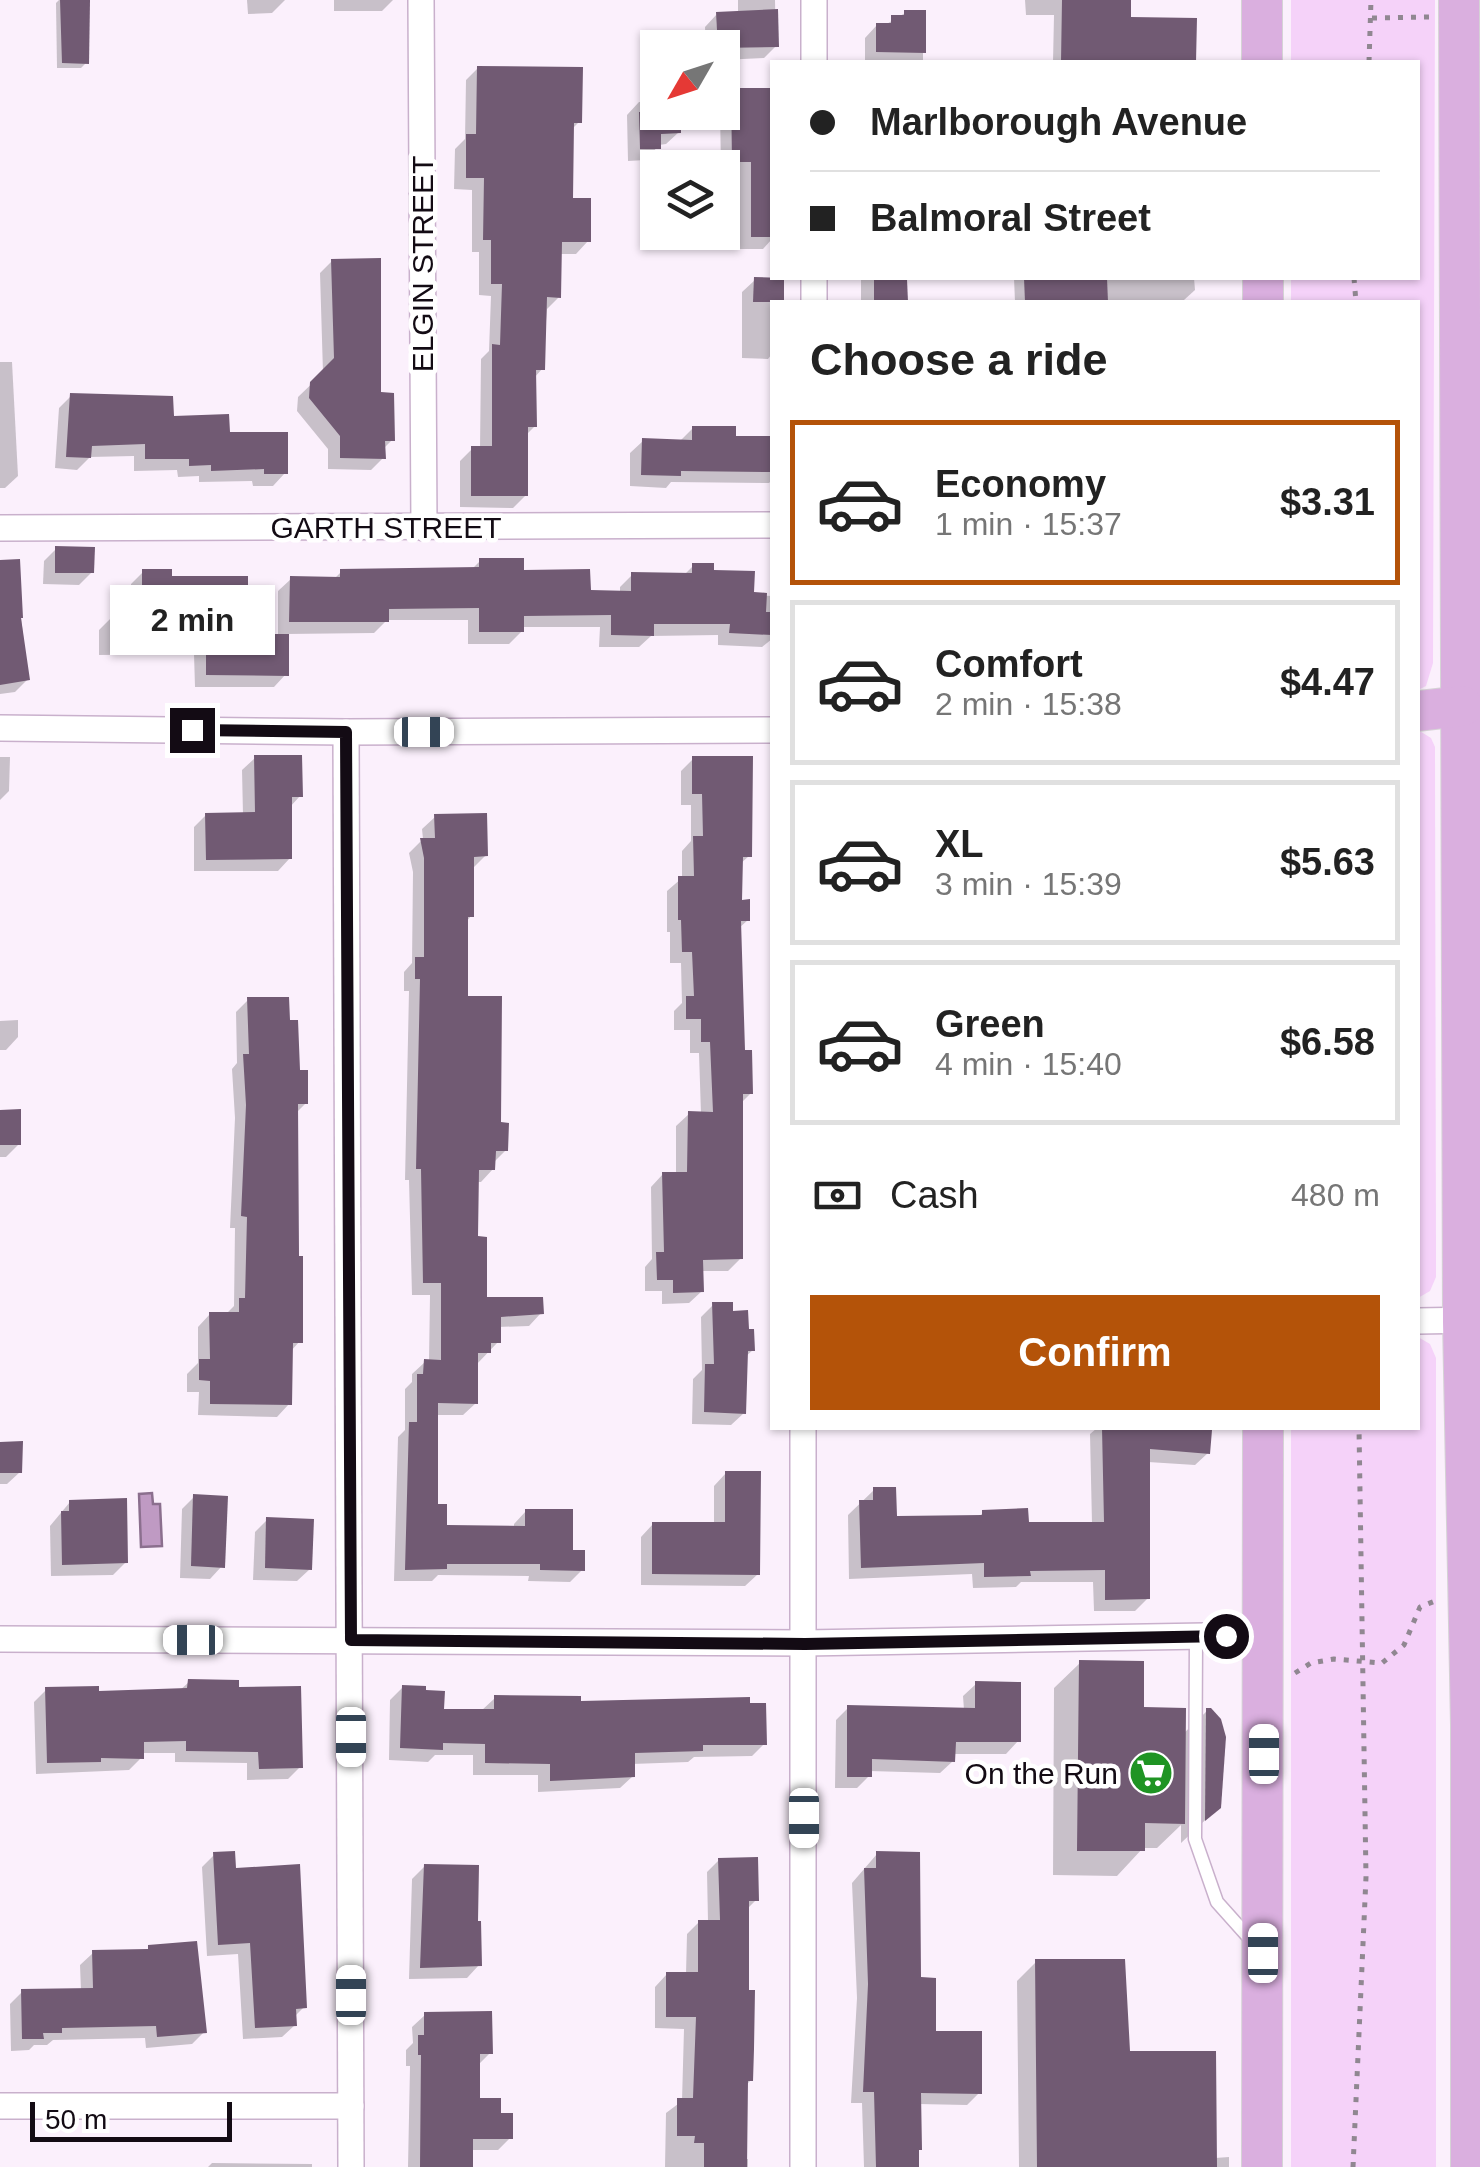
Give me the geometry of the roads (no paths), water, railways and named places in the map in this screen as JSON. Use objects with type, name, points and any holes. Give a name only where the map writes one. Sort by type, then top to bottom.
[{"type":"highway","points":[[1262,0],[1262,60]]},
{"type":"highway","points":[[1449,8],[1469,92],[1475,1725],[1471,2167]]},
{"type":"highway","points":[[1420,710],[1471,705]]},
{"type":"highway","points":[[1262,2167],[1264,1430]]},
{"type":"street","name":"ELGIN STREET","points":[[421,0],[424,528]]},
{"type":"street","points":[[814,0],[814,60]]},
{"type":"street","name":"GARTH STREET","points":[[0,528],[770,525]]},
{"type":"street","points":[[0,728],[346,732],[770,730]]},
{"type":"street","points":[[346,732],[351,2167]]},
{"type":"street","points":[[1420,1321],[1471,1321]]},
{"type":"street","points":[[803,1430],[803,2167]]},
{"type":"street","points":[[0,1639],[805,1644],[1262,1634]]},
{"type":"street","points":[[0,2106],[351,2106]]},
{"type":"lane","points":[[1196,1638],[1195,1839],[1217,1902],[1263,1953]]},
{"type":"place","name":"On the Run","points":[[1151,1773]]}]
